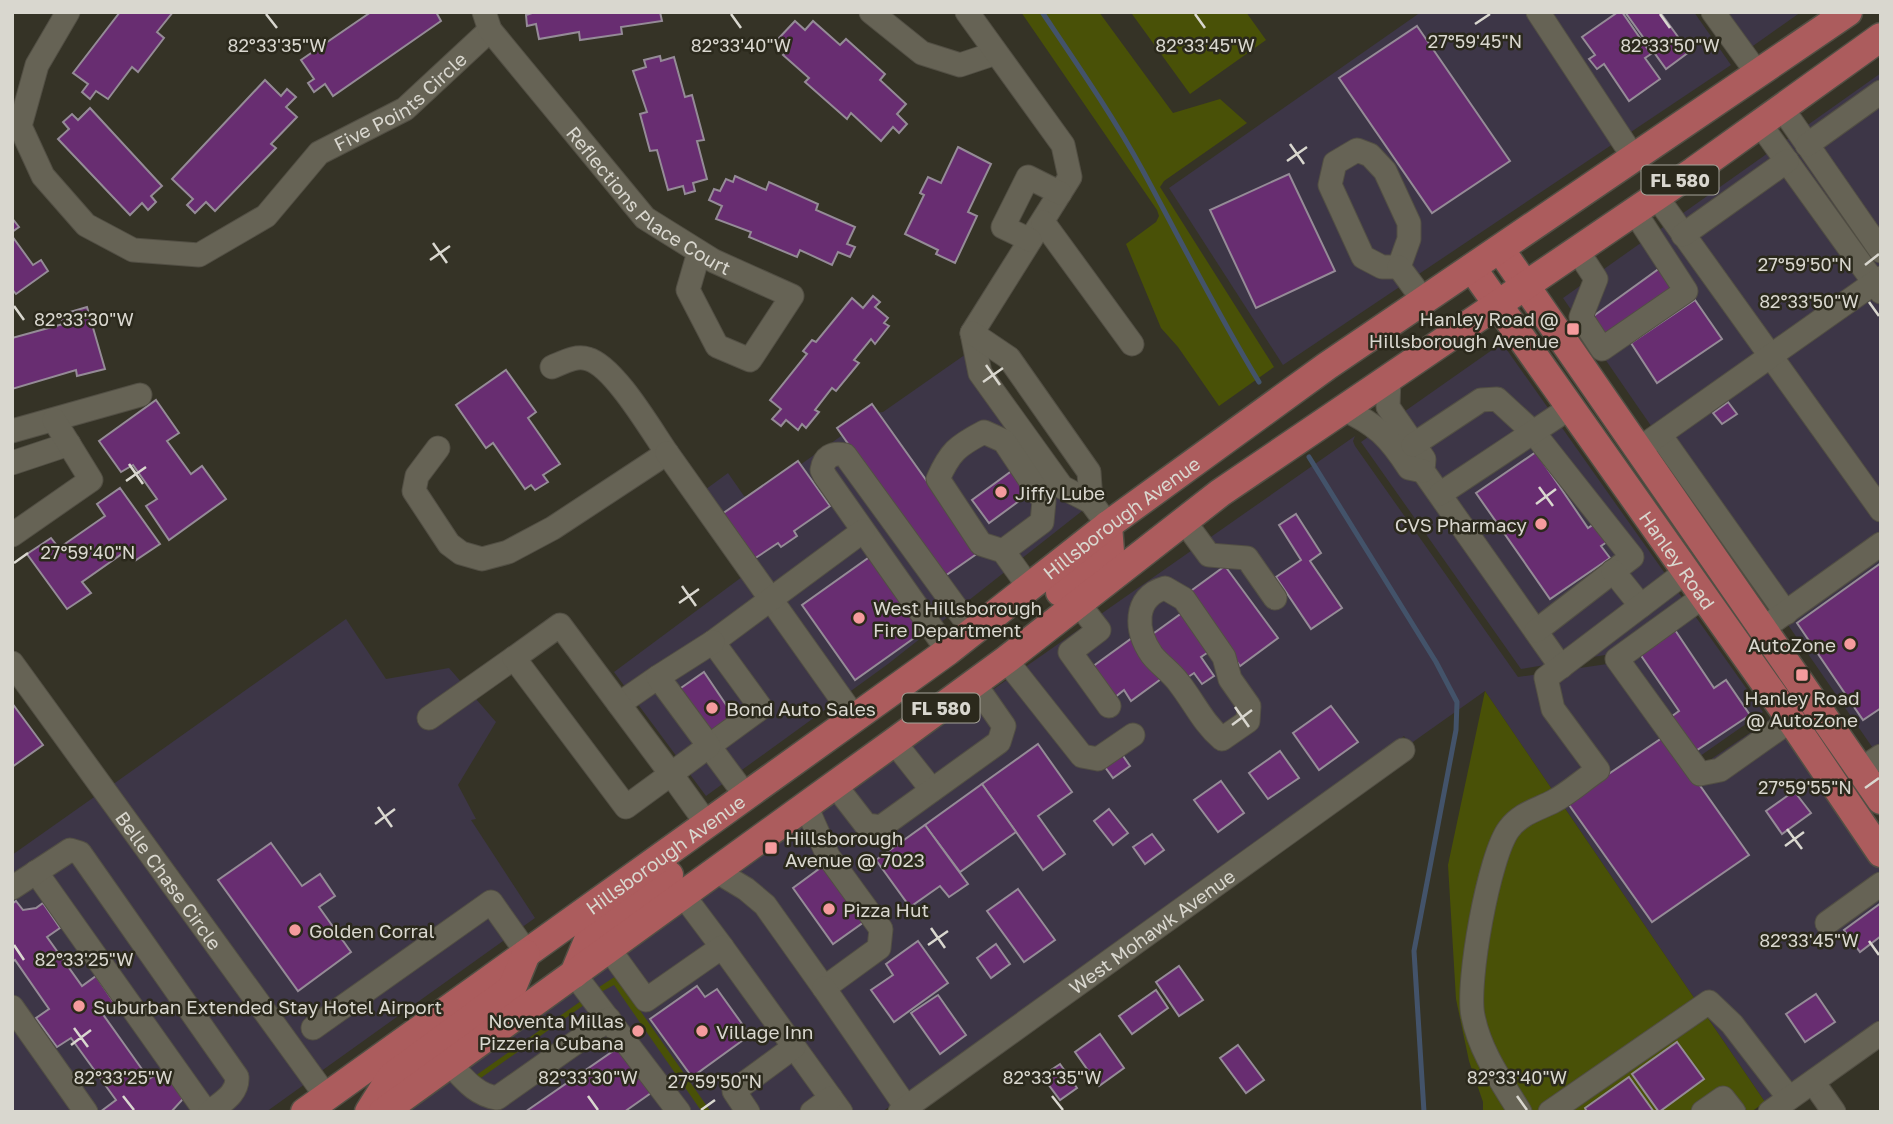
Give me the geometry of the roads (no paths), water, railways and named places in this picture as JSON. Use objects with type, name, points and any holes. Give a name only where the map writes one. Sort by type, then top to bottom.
[{"type":"main road","name":"Hillsborough Avenue","points":[[316,1104],[948,652],[1108,525],[1327,366],[1848,12]]},
{"type":"main road","name":"Hillsborough Avenue","points":[[383,1112],[1006,660],[1220,493],[1497,302],[1645,204],[1881,37]]},
{"type":"main road","name":"Hanley Road","points":[[1500,249],[1525,285],[1650,442],[1711,553],[1775,621],[1870,763],[1881,800]]},
{"type":"main road","name":"Hanley Road","points":[[1472,268],[1687,571],[1881,853]]},
{"type":"main road","points":[[1006,660],[1047,603],[1111,552],[1108,525]]},
{"type":"main road","points":[[1687,571],[1711,553]]},
{"type":"main road","points":[[894,742],[905,705],[955,668],[1019,595]]},
{"type":"main road","points":[[1739,646],[1775,621]]},
{"type":"main road","points":[[761,839],[798,792],[864,744],[855,718]]},
{"type":"main road","points":[[574,974],[592,931],[741,822],[757,788]]},
{"type":"main road","points":[[369,1112],[391,1077],[512,988],[527,953]]},
{"type":"street","name":"Five Points Circle","points":[[68,12],[37,65],[20,126],[43,176],[86,225],[134,250],[199,255],[266,216],[319,153],[405,109],[487,21]]},
{"type":"street","points":[[871,12],[922,53],[960,65],[996,52]]},
{"type":"street","points":[[967,12],[1063,145],[1070,177],[972,333],[980,373],[1062,487],[1091,502],[1108,525]]},
{"type":"street","points":[[1538,12],[1634,158]]},
{"type":"street","points":[[1713,12],[1758,74]]},
{"type":"street","name":"Reflections Place Court","points":[[487,21],[645,218],[714,261],[792,296],[750,360],[717,346],[688,290],[699,252]]},
{"type":"street","points":[[1807,145],[1877,101]]},
{"type":"street","points":[[1771,116],[1807,145],[1881,251]]},
{"type":"street","points":[[1771,116],[1787,161],[1878,284],[1770,356],[1650,442],[1775,621],[1881,544]]},
{"type":"street","points":[[1357,150],[1370,155],[1385,171],[1409,223],[1409,239],[1399,267],[1382,267],[1363,257],[1330,185],[1335,163],[1357,150]]},
{"type":"street","points":[[1683,235],[1787,161]]},
{"type":"street","points":[[1060,193],[1028,177],[1003,227],[1037,231],[1132,344]]},
{"type":"street","points":[[1645,204],[1683,235],[1881,510]]},
{"type":"street","points":[[1577,250],[1596,279],[1581,317],[1602,349],[1686,290],[1645,204]]},
{"type":"street","points":[[1399,267],[1424,301]]},
{"type":"street","points":[[972,333],[1009,358],[1089,472],[1091,502]]},
{"type":"street","points":[[552,367],[575,358],[587,358],[602,365],[617,381],[855,718]]},
{"type":"street","points":[[1389,377],[1388,407],[1424,459],[1423,471],[1561,667]]},
{"type":"street","points":[[12,432],[140,395]]},
{"type":"street","points":[[1413,445],[1481,400],[1497,399],[1534,433],[1632,557],[1536,631]]},
{"type":"street","points":[[1440,494],[1571,407]]},
{"type":"street","points":[[1343,409],[1378,428],[1393,443],[1409,468],[1423,471]]},
{"type":"street","points":[[12,535],[91,481],[54,420]]},
{"type":"street","points":[[984,432],[1004,441],[1044,501],[1042,522],[1003,551],[981,544],[938,479],[947,458],[960,446],[984,432]]},
{"type":"street","points":[[12,463],[69,444]]},
{"type":"street","points":[[438,448],[417,476],[414,491],[449,544],[461,553],[482,559],[508,552],[553,528],[667,453]]},
{"type":"street","points":[[948,652],[821,470],[828,457],[836,453],[845,455],[973,631]]},
{"type":"street","points":[[1184,521],[1209,555],[1247,558],[1275,598]]},
{"type":"street","points":[[619,704],[713,642],[863,531]]},
{"type":"street","points":[[1003,551],[1019,595]]},
{"type":"street","points":[[1133,559],[1154,591]]},
{"type":"street","points":[[1613,571],[1641,606]]},
{"type":"street","points":[[1520,1112],[1488,1059],[1473,1015],[1474,964],[1487,886],[1507,831],[1521,816],[1555,800],[1598,770],[1553,709],[1546,678],[1687,571]]},
{"type":"street","points":[[1165,588],[1184,599],[1224,657],[1230,679],[1249,706],[1248,721],[1222,739],[1210,729],[1179,683],[1151,653],[1140,630],[1140,608],[1154,591],[1165,588]]},
{"type":"street","points":[[1704,596],[1617,659],[1700,774],[1720,770],[1791,720]]},
{"type":"street","points":[[1078,603],[1099,630],[1070,652],[1110,706]]},
{"type":"street","points":[[429,718],[560,625],[707,824]]},
{"type":"street","points":[[514,658],[626,807],[761,708],[713,642]]},
{"type":"street","points":[[1006,660],[1082,756],[1098,759],[1133,735]]},
{"type":"street","name":"Belle Chase Circle","points":[[12,663],[316,1104]]},
{"type":"street","points":[[659,677],[709,746],[757,788]]},
{"type":"street","points":[[835,785],[866,825],[881,827],[999,742],[1004,726],[974,683]]},
{"type":"street","points":[[894,742],[932,790]]},
{"type":"street","name":"West Mohawk Avenue","points":[[903,1110],[1403,750]]},
{"type":"street","points":[[806,806],[828,856],[881,929],[879,948],[824,988]]},
{"type":"street","points":[[12,888],[70,850],[83,856],[237,1077],[233,1094],[208,1112],[36,873]]},
{"type":"street","points":[[716,871],[746,888],[765,905],[824,988],[903,1110]]},
{"type":"street","points":[[1827,923],[1881,884]]},
{"type":"street","points":[[683,895],[836,1105],[812,1112]]},
{"type":"street","points":[[313,1028],[491,902],[527,953]]},
{"type":"street","points":[[609,948],[646,1000],[722,947]]},
{"type":"street","points":[[574,974],[674,1110]]},
{"type":"street","points":[[1550,1112],[1709,1002],[1732,1024],[1789,1098]]},
{"type":"street","points":[[12,1007],[86,1112]]},
{"type":"street","points":[[450,1064],[485,1104],[609,1019]]},
{"type":"street","points":[[1770,1112],[1881,1033]]},
{"type":"street","points":[[748,1112],[734,1091],[794,1046]]},
{"type":"street","points":[[1813,1082],[1835,1112]]},
{"type":"street","points":[[1703,1112],[1723,1098],[1734,1112]]},
{"type":"waterway","points":[[1042,12],[1131,151],[1259,382]]},
{"type":"waterway","points":[[1309,457],[1436,662],[1457,702],[1456,730],[1414,951],[1424,1112]]},
{"type":"place","name":"Hanley Road @ Hillsborough Avenue","points":[[1573,329]]},
{"type":"place","name":"Jiffy Lube","points":[[1001,492]]},
{"type":"place","name":"CVS Pharmacy","points":[[1541,524]]},
{"type":"place","name":"West Hillsborough Fire Department","points":[[859,618]]},
{"type":"place","name":"AutoZone","points":[[1850,644]]},
{"type":"place","name":"Hanley Road @ AutoZone","points":[[1802,675]]},
{"type":"place","name":"Bond Auto Sales","points":[[712,708]]},
{"type":"place","name":"Hillsborough Avenue @ 7023","points":[[771,848]]},
{"type":"place","name":"Pizza Hut","points":[[829,909]]},
{"type":"place","name":"Golden Corral","points":[[295,930]]},
{"type":"place","name":"Suburban Extended Stay Hotel Airport","points":[[79,1006]]},
{"type":"place","name":"Noventa Millas Pizzeria Cubana","points":[[638,1031]]},
{"type":"place","name":"Village Inn","points":[[702,1031]]}]
